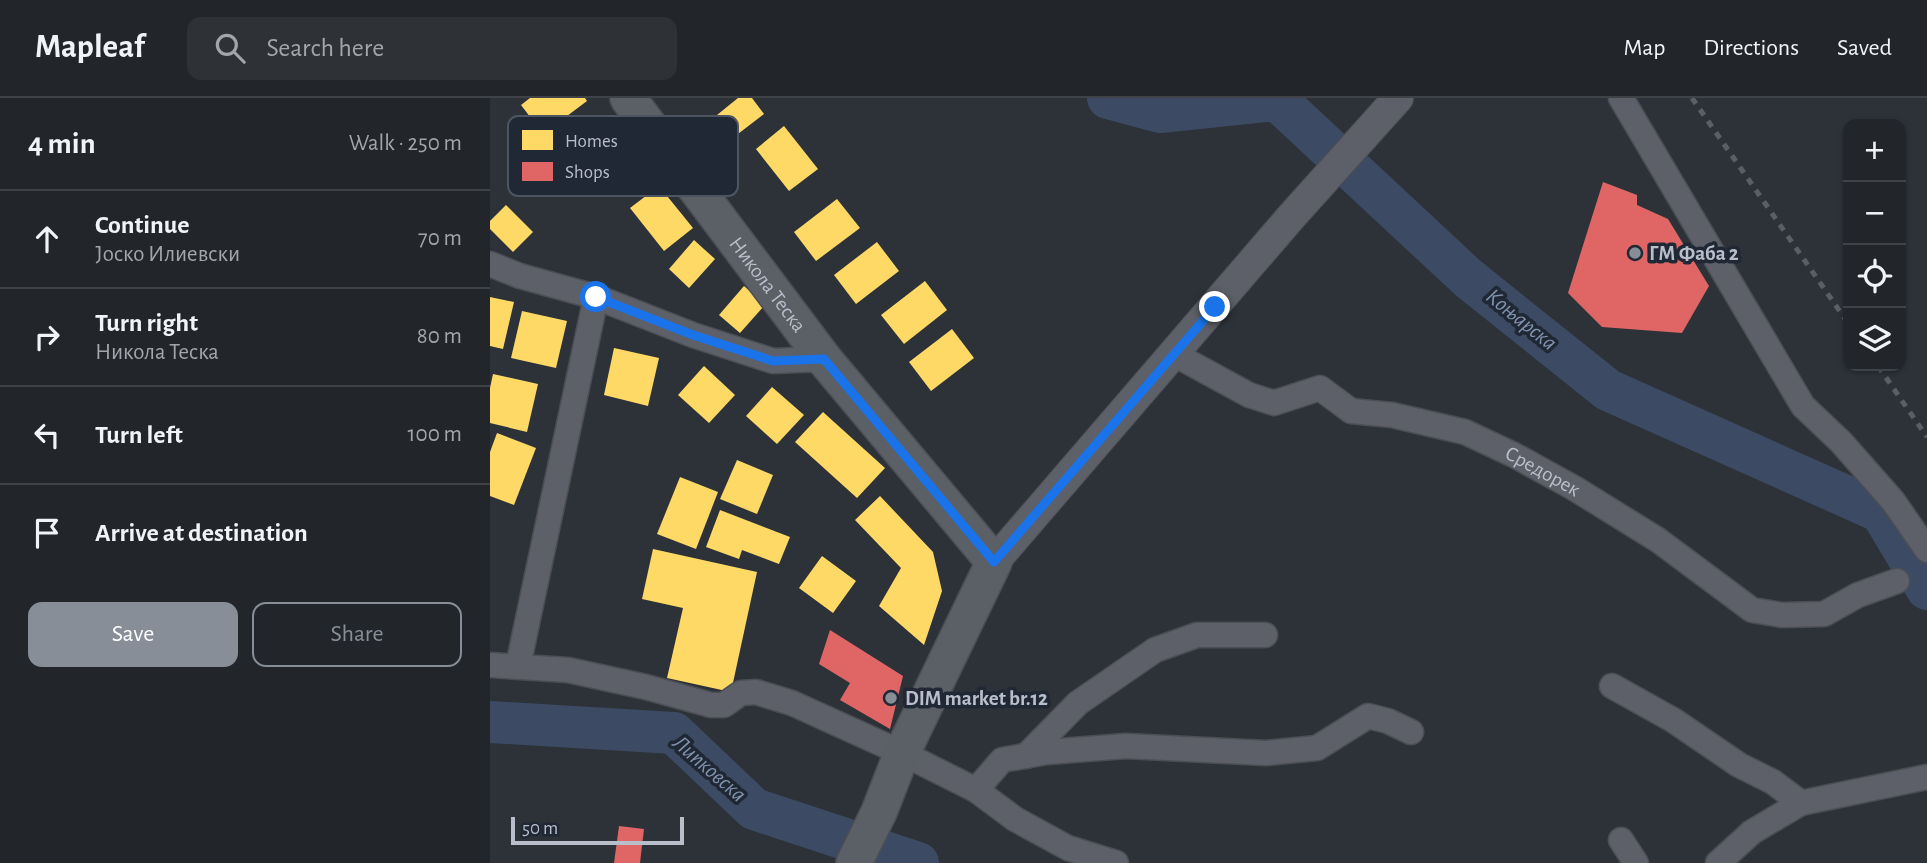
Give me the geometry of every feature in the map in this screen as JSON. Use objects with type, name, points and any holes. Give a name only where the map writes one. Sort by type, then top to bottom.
[{"type":"main road","name":"Никола Теска","points":[[628,98],[642,116]]},
{"type":"main road","name":"Никола Теска","points":[[702,196],[824,359],[994,562]]},
{"type":"main road","points":[[854,863],[879,812],[902,753],[994,562]]},
{"type":"street","points":[[1622,98],[1803,406],[1840,442],[1893,501],[1927,551]]},
{"type":"street","points":[[994,562],[1291,217],[1396,101]]},
{"type":"street","points":[[490,264],[520,276],[596,297],[693,335],[773,361],[824,359]]},
{"type":"street","points":[[517,666],[596,297]]},
{"type":"street","name":"Средорек","points":[[1174,354],[1249,395],[1274,403],[1320,388],[1351,411],[1392,415],[1465,432],[1574,488],[1658,540],[1752,610],[1783,615],[1824,614],[1858,595],[1897,581]]},
{"type":"street","points":[[1026,756],[1078,703],[1155,650],[1197,635],[1265,635]]},
{"type":"street","points":[[490,664],[568,670],[711,705],[724,705],[741,693],[756,692],[792,704],[902,753],[976,790],[1015,819],[1068,848],[1116,863]]},
{"type":"street","points":[[1612,686],[1673,720],[1739,765],[1773,782],[1801,803]]},
{"type":"street","points":[[976,790],[1002,760],[1047,752],[1126,746],[1266,753],[1317,748],[1368,716],[1388,721],[1411,732]]},
{"type":"street","points":[[1718,863],[1752,832],[1801,803],[1927,776]]},
{"type":"street","points":[[1621,840],[1636,863]]},
{"type":"building: Homes","points":[[530,98],[585,98],[587,101],[567,116],[529,116],[521,105]]},
{"type":"building: Homes","points":[[738,98],[752,98],[764,114],[738,134],[738,116],[717,115]]},
{"type":"building: Homes","points":[[784,126],[818,169],[789,191],[756,149]]},
{"type":"building: Homes","points":[[646,196],[667,196],[693,228],[664,251],[630,208]]},
{"type":"building: Homes","points":[[837,199],[860,228],[816,261],[794,232]]},
{"type":"building: Homes","points":[[506,205],[533,232],[513,252],[490,229],[490,221]]},
{"type":"building: Homes","points":[[694,240],[715,259],[689,288],[669,269]]},
{"type":"building: Homes","points":[[877,242],[899,271],[856,304],[834,275]]},
{"type":"building: Homes","points":[[925,281],[947,310],[904,344],[881,315]]},
{"type":"building: Homes","points":[[744,286],[765,305],[740,333],[719,315]]},
{"type":"building: Homes","points":[[490,297],[514,302],[503,349],[490,346]]},
{"type":"building: Homes","points":[[522,311],[567,321],[556,368],[511,358]]},
{"type":"building: Homes","points":[[952,329],[974,358],[931,391],[909,362]]},
{"type":"building: Homes","points":[[614,348],[659,358],[648,406],[604,395]]},
{"type":"building: Homes","points":[[704,366],[735,395],[709,423],[678,395]]},
{"type":"building: Homes","points":[[493,374],[538,384],[527,432],[490,423],[490,388]]},
{"type":"building: Homes","points":[[772,387],[804,415],[777,444],[746,416]]},
{"type":"building: Homes","points":[[823,412],[885,468],[857,498],[795,442]]},
{"type":"building: Homes","points":[[497,433],[536,448],[514,505],[490,496],[490,452]]},
{"type":"building: Homes","points":[[737,460],[773,475],[757,514],[720,499]]},
{"type":"building: Homes","points":[[680,477],[718,492],[696,549],[657,534]]},
{"type":"building: Homes","points":[[880,496],[933,552],[942,591],[924,645],[879,606],[901,568],[855,520]]},
{"type":"building: Homes","points":[[720,510],[790,537],[779,564],[742,550],[739,559],[706,547]]},
{"type":"building: Homes","points":[[653,549],[757,572],[731,692],[667,678],[683,608],[642,599]]},
{"type":"building: Homes","points":[[822,556],[856,581],[833,613],[799,588]]},
{"type":"building: Shops","name":"ГМ Фаба 2","points":[[1603,182],[1637,195],[1637,205],[1668,219],[1709,286],[1682,333],[1602,327],[1568,293]]},
{"type":"building: Shops","points":[[830,630],[903,676],[890,729],[840,700],[850,683],[819,664]]},
{"type":"building: Shops","points":[[619,826],[644,829],[640,863],[614,863]]},
{"type":"waterway","name":"Коњарска","points":[[1108,98],[1160,112],[1277,100],[1468,278],[1608,390],[1881,512],[1927,589]]},
{"type":"waterway","name":"Липковска","points":[[490,722],[674,733],[754,809],[918,863]]},
{"type":"railway","points":[[1692,98],[1843,316]]},
{"type":"railway","points":[[1881,371],[1927,437]]},
{"type":"place","name":"ГМ Фаба 2","points":[[1635,253]]},
{"type":"place","name":"DIM market br.12","points":[[891,698]]},
{"type":"route","points":[[596,297],[693,335],[773,361],[824,359],[994,562],[1215,307]]}]
